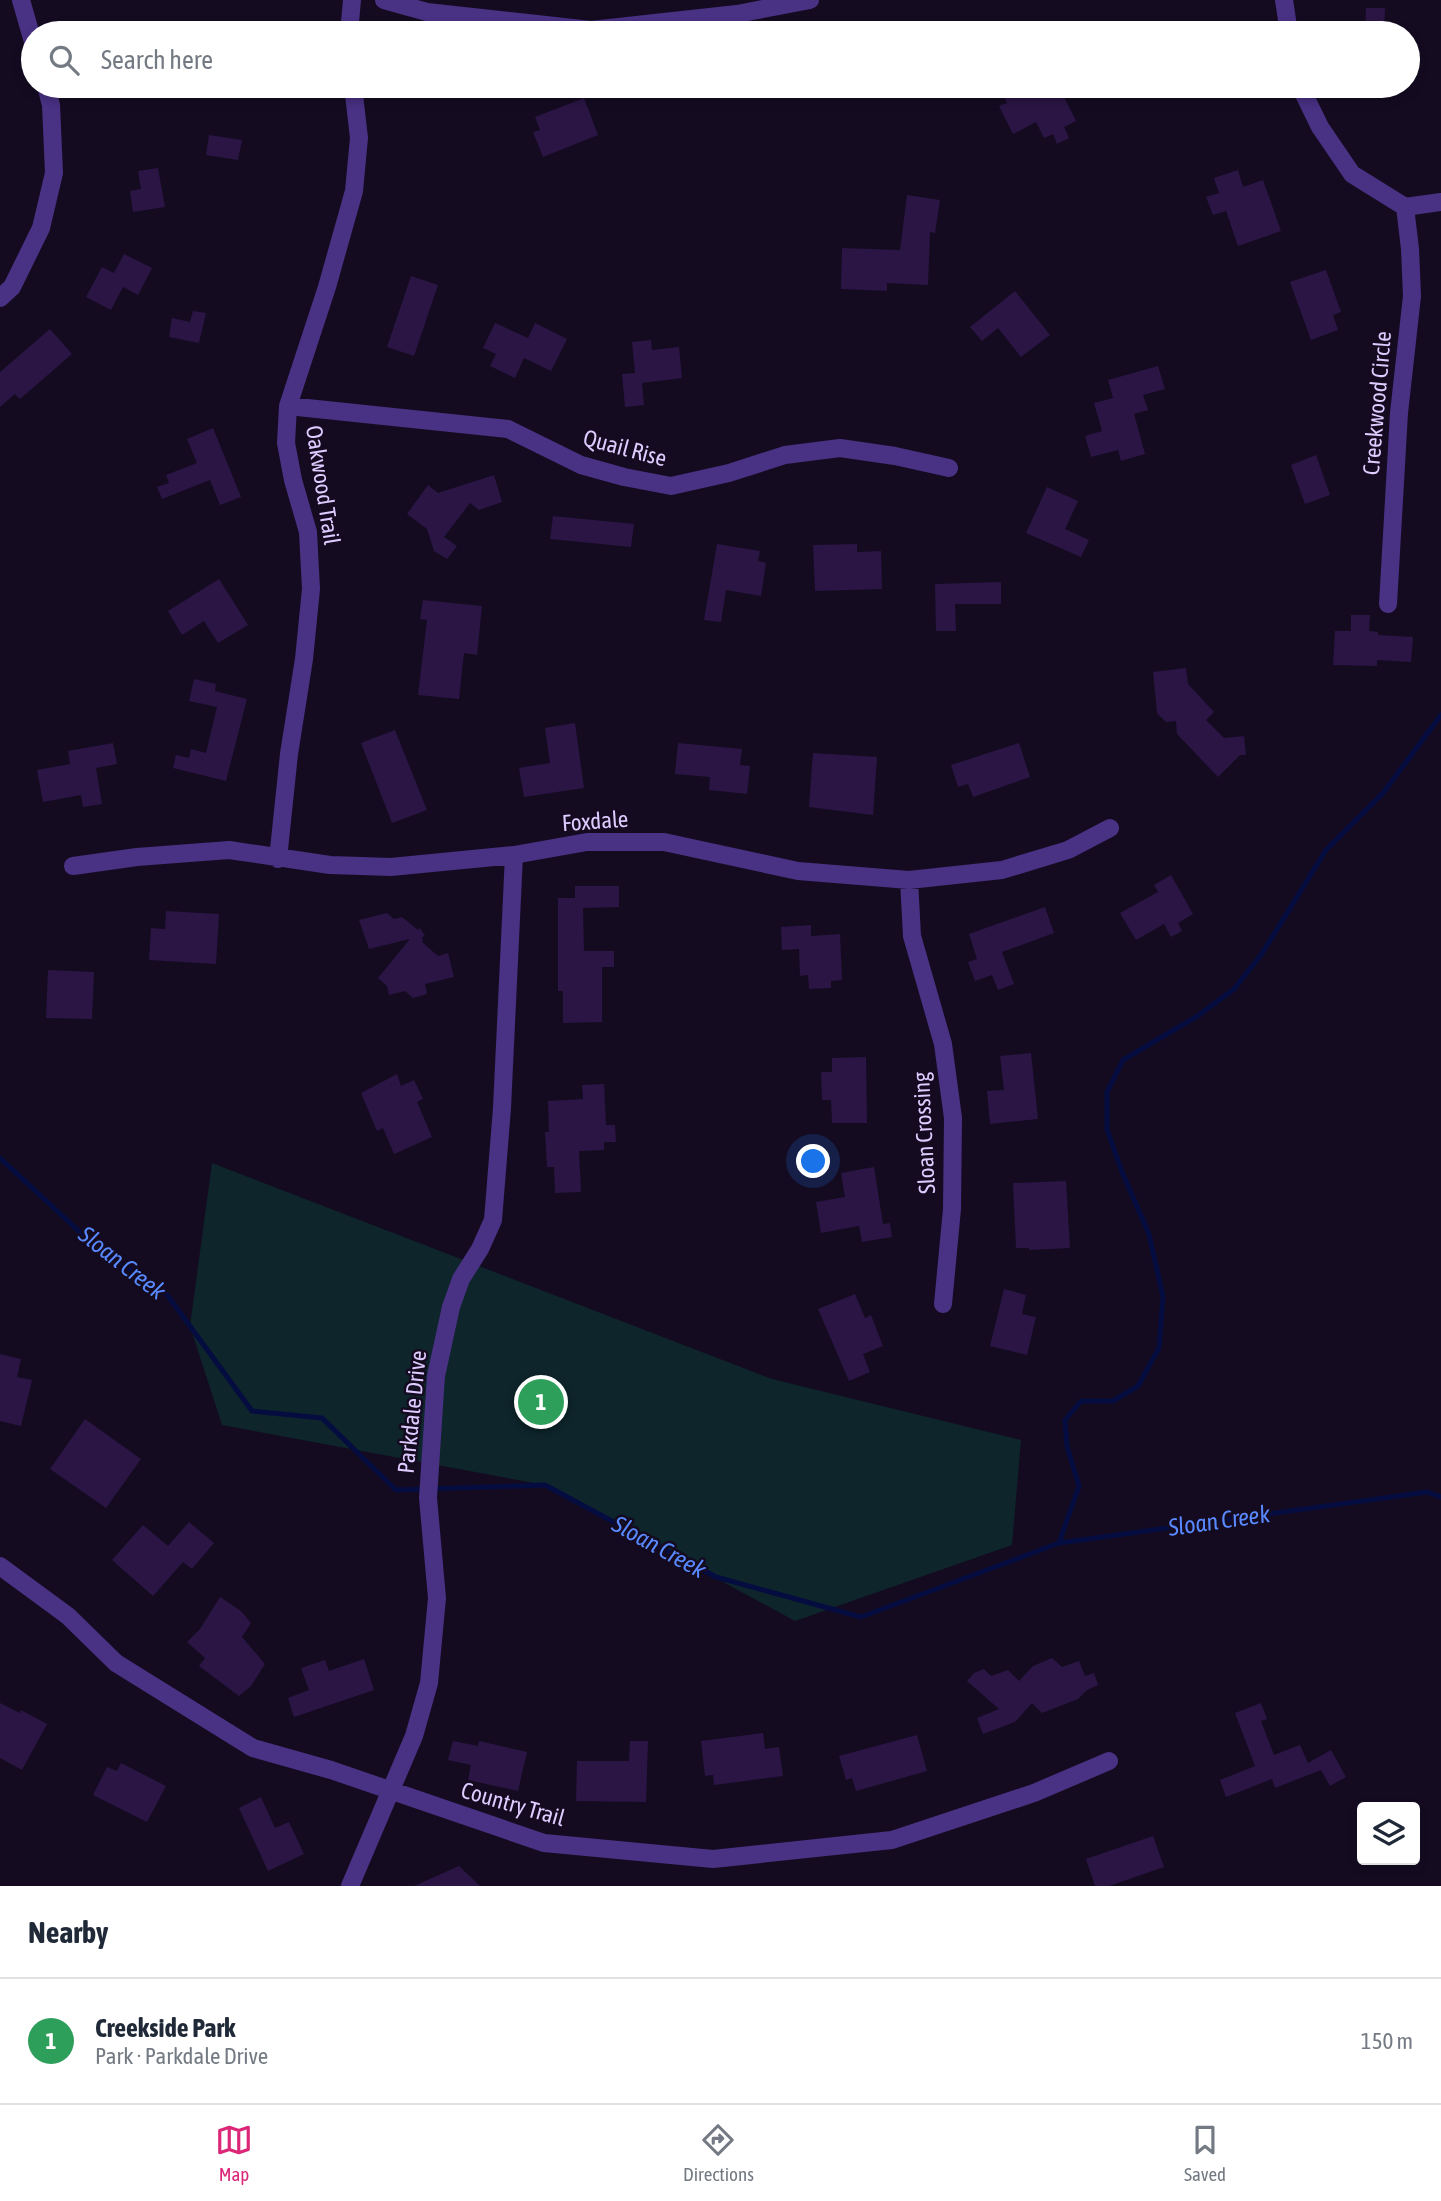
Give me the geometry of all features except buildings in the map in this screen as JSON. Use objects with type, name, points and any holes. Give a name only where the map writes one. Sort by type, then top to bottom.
[{"type":"street","points":[[21,0],[27,21]]},
{"type":"street","points":[[350,21],[352,0]]},
{"type":"street","points":[[384,0],[427,12],[509,21]]},
{"type":"street","points":[[673,21],[737,14],[810,0]]},
{"type":"street","points":[[1284,0],[1287,21]]},
{"type":"street","points":[[0,298],[12,288],[41,228],[54,173],[49,98]]},
{"type":"street","name":"Oakwood Trail","points":[[278,859],[311,589],[308,532],[286,443],[288,406],[327,287],[354,191],[359,138],[354,98]]},
{"type":"street","points":[[1306,98],[1320,127],[1352,173],[1405,207],[1441,202]]},
{"type":"street","name":"Creekwood Circle","points":[[1388,604],[1399,413],[1412,296],[1405,207]]},
{"type":"street","name":"Quail Rise","points":[[288,406],[508,429],[581,465],[671,486],[729,473],[785,455],[840,448],[949,468]]},
{"type":"street","name":"Foxdale","points":[[73,866],[137,857],[229,850],[330,865],[391,867],[513,855],[587,842],[664,842],[798,871],[909,880],[1002,870],[1068,850],[1110,828]]},
{"type":"street","name":"Parkdale Drive","points":[[350,1886],[414,1736],[429,1683],[437,1598],[428,1498],[436,1376],[461,1279],[480,1249],[493,1220],[502,1108],[513,855]]},
{"type":"street","name":"Sloan Crossing","points":[[909,880],[912,936],[943,1044],[953,1118],[951,1209],[943,1304]]},
{"type":"street","name":"Country Trail","points":[[0,1566],[68,1616],[116,1664],[253,1748],[331,1770],[544,1843],[713,1859],[892,1840],[1034,1793],[1109,1761]]},
{"type":"green space","points":[[212,1163],[772,1379],[1021,1440],[1012,1545],[795,1621],[545,1485],[222,1425],[190,1326]]},
{"type":"waterway","points":[[1059,1543],[1079,1486],[1067,1446],[1065,1420],[1081,1401],[1113,1401],[1138,1386],[1159,1348],[1163,1297],[1149,1234],[1107,1129],[1107,1092],[1123,1060],[1199,1015],[1234,989],[1261,955],[1326,850],[1383,793],[1441,715]]},
{"type":"waterway","name":"Sloan Creek","points":[[0,1158],[96,1247],[165,1292],[252,1411],[322,1418],[396,1490],[545,1485],[716,1577],[861,1617],[1059,1543],[1427,1492],[1441,1497]]},
{"type":"place","name":"Creekside Park","points":[[541,1402]]}]
